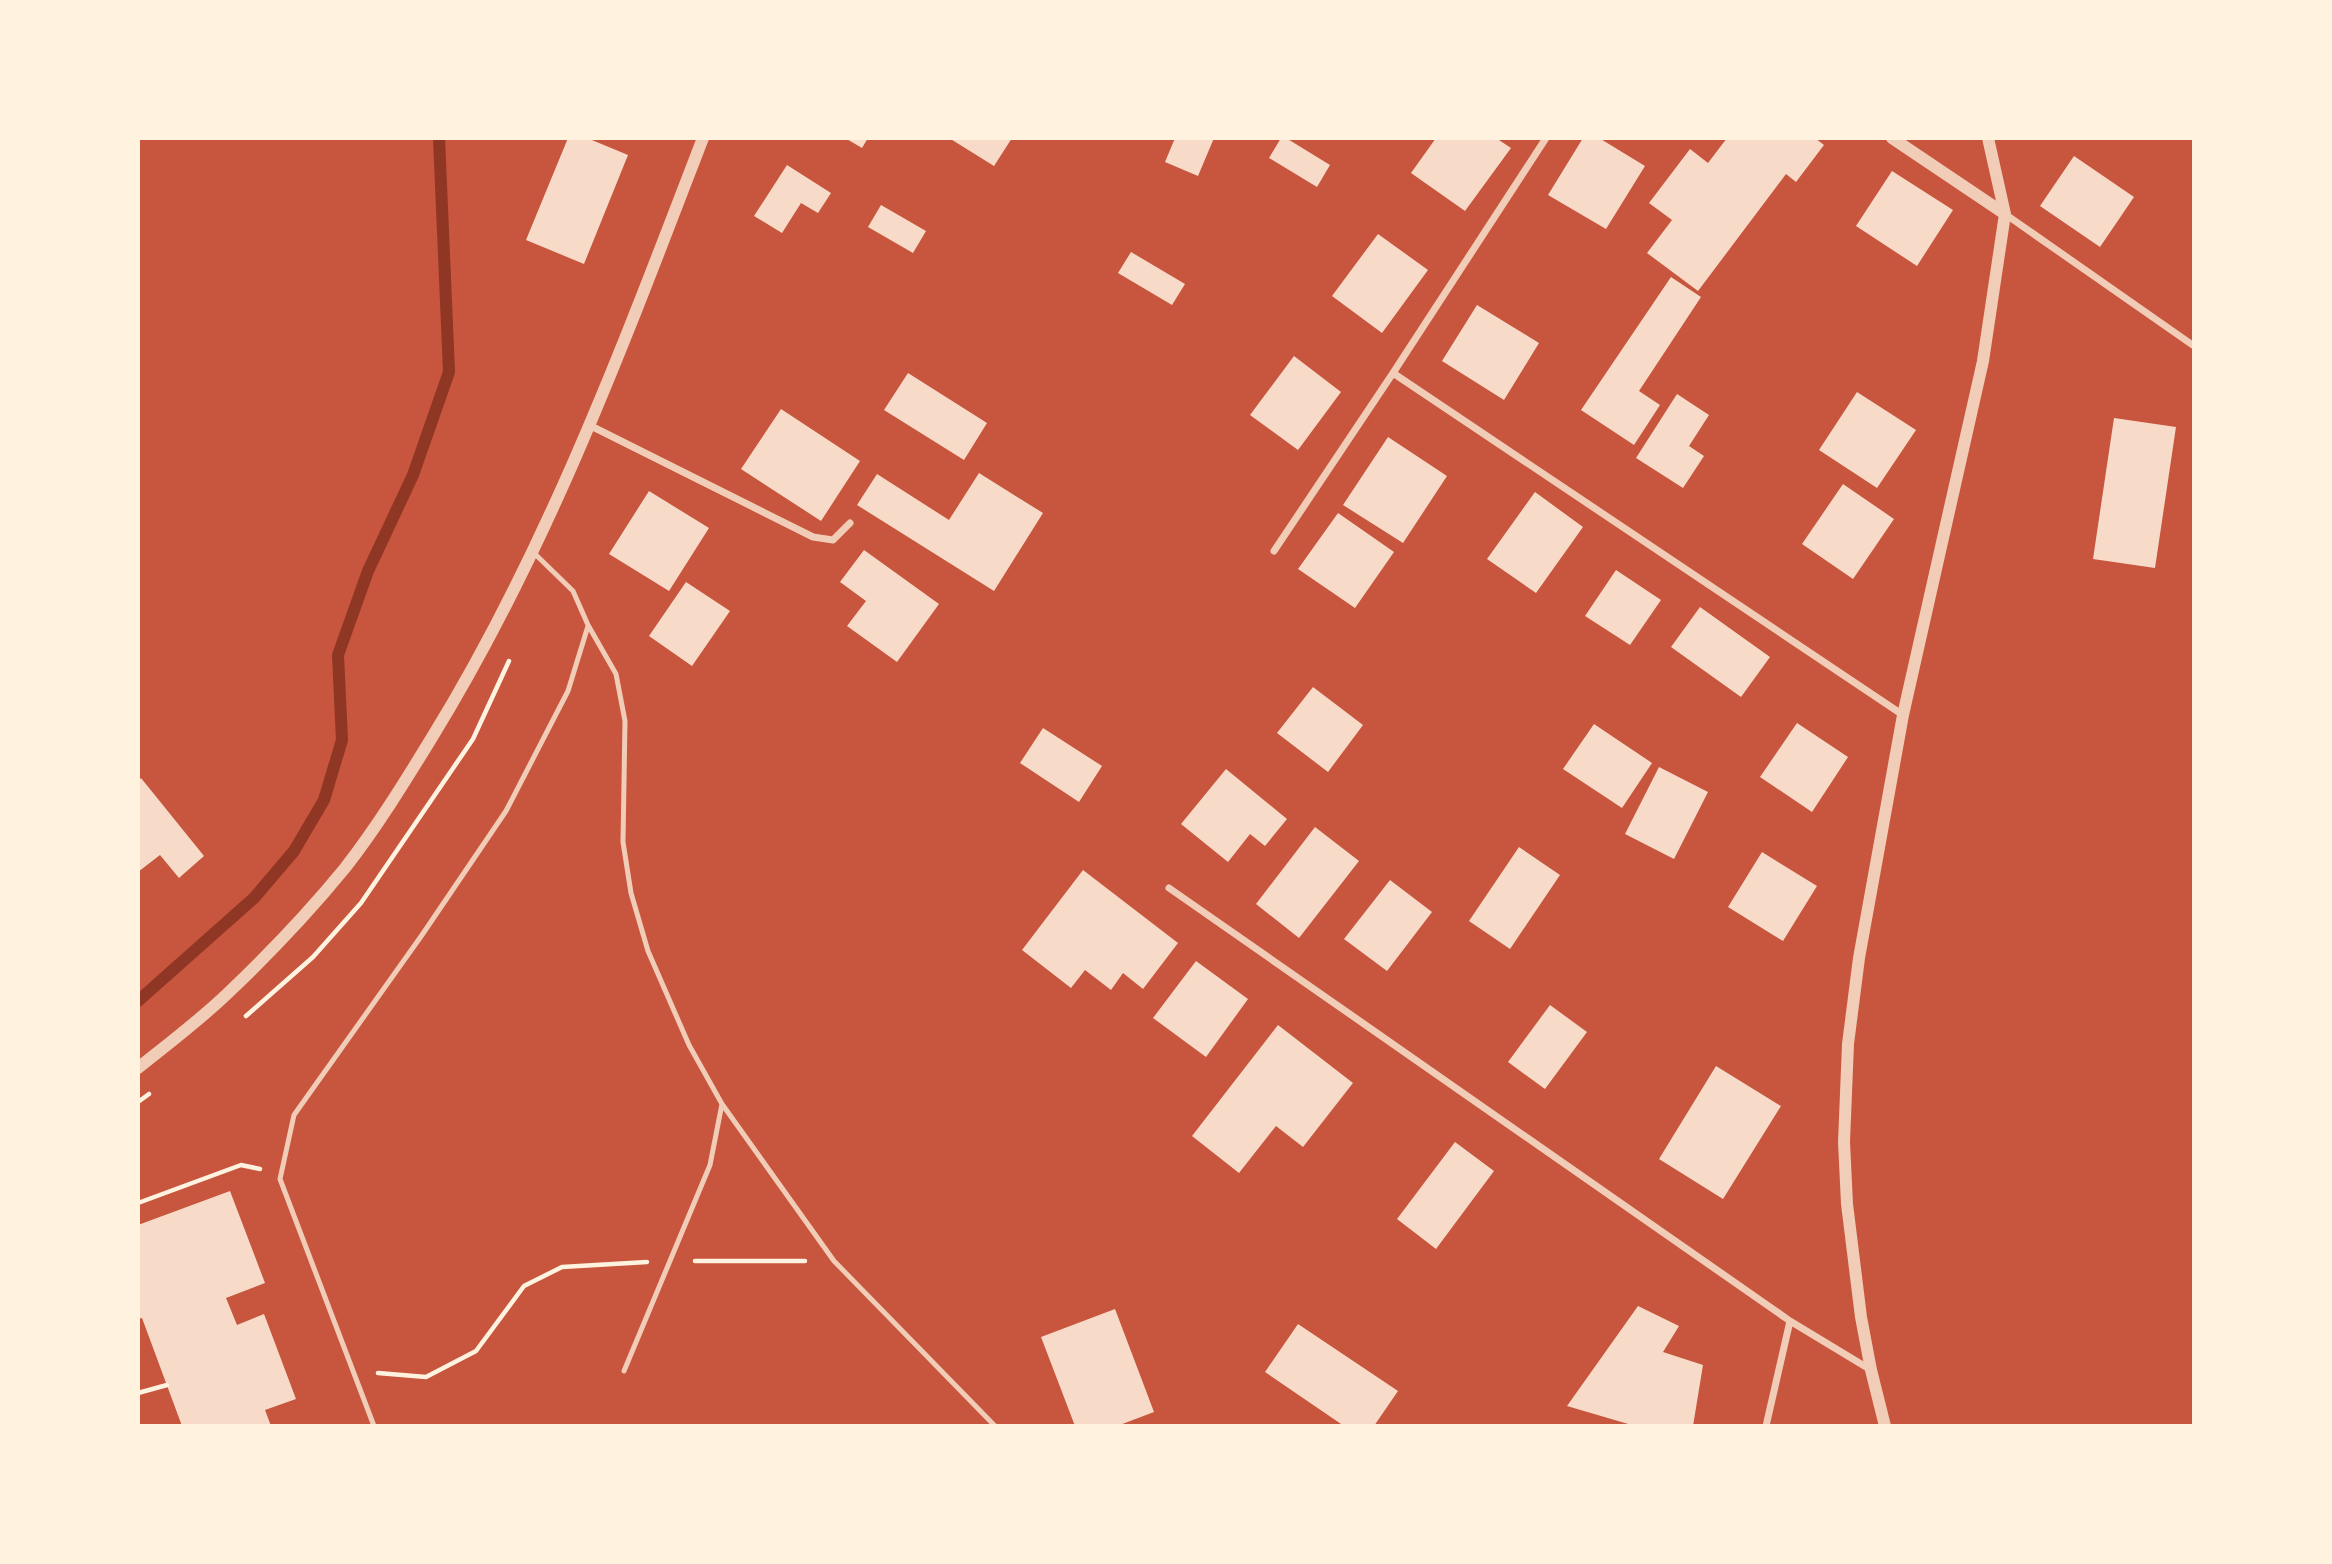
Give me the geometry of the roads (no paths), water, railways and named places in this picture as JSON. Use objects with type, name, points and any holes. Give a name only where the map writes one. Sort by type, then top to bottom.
[{"type":"street","points":[[138,1068],[234,987],[310,909],[366,841],[406,780],[463,686],[533,552],[635,314],[703,138]]},
{"type":"street","points":[[1273,551],[1546,138]]},
{"type":"street","points":[[1892,138],[2194,346]]},
{"type":"street","points":[[1885,1426],[1861,1317],[1847,1204],[1844,1142],[1848,1044],[1859,958],[1903,715],[1983,361],[2005,214],[1988,138]]},
{"type":"street","points":[[1393,373],[1903,715]]},
{"type":"street","points":[[589,425],[813,537],[833,540],[850,523]]},
{"type":"street","points":[[1169,888],[1790,1321],[1871,1370]]},
{"type":"street","points":[[1766,1426],[1790,1321]]},
{"type":"lane","points":[[533,552],[573,591],[588,625],[616,674],[625,721],[623,842],[632,893],[648,951],[689,1045],[722,1104],[834,1261],[995,1426]]},
{"type":"lane","points":[[374,1426],[280,1179],[295,1115],[506,811],[568,691],[588,625]]},
{"type":"lane","points":[[624,1371],[710,1165],[722,1104]]},
{"type":"waterway","points":[[138,1001],[254,898],[294,851],[324,800],[342,740],[338,655],[368,571],[413,475],[449,372],[439,138]]}]
